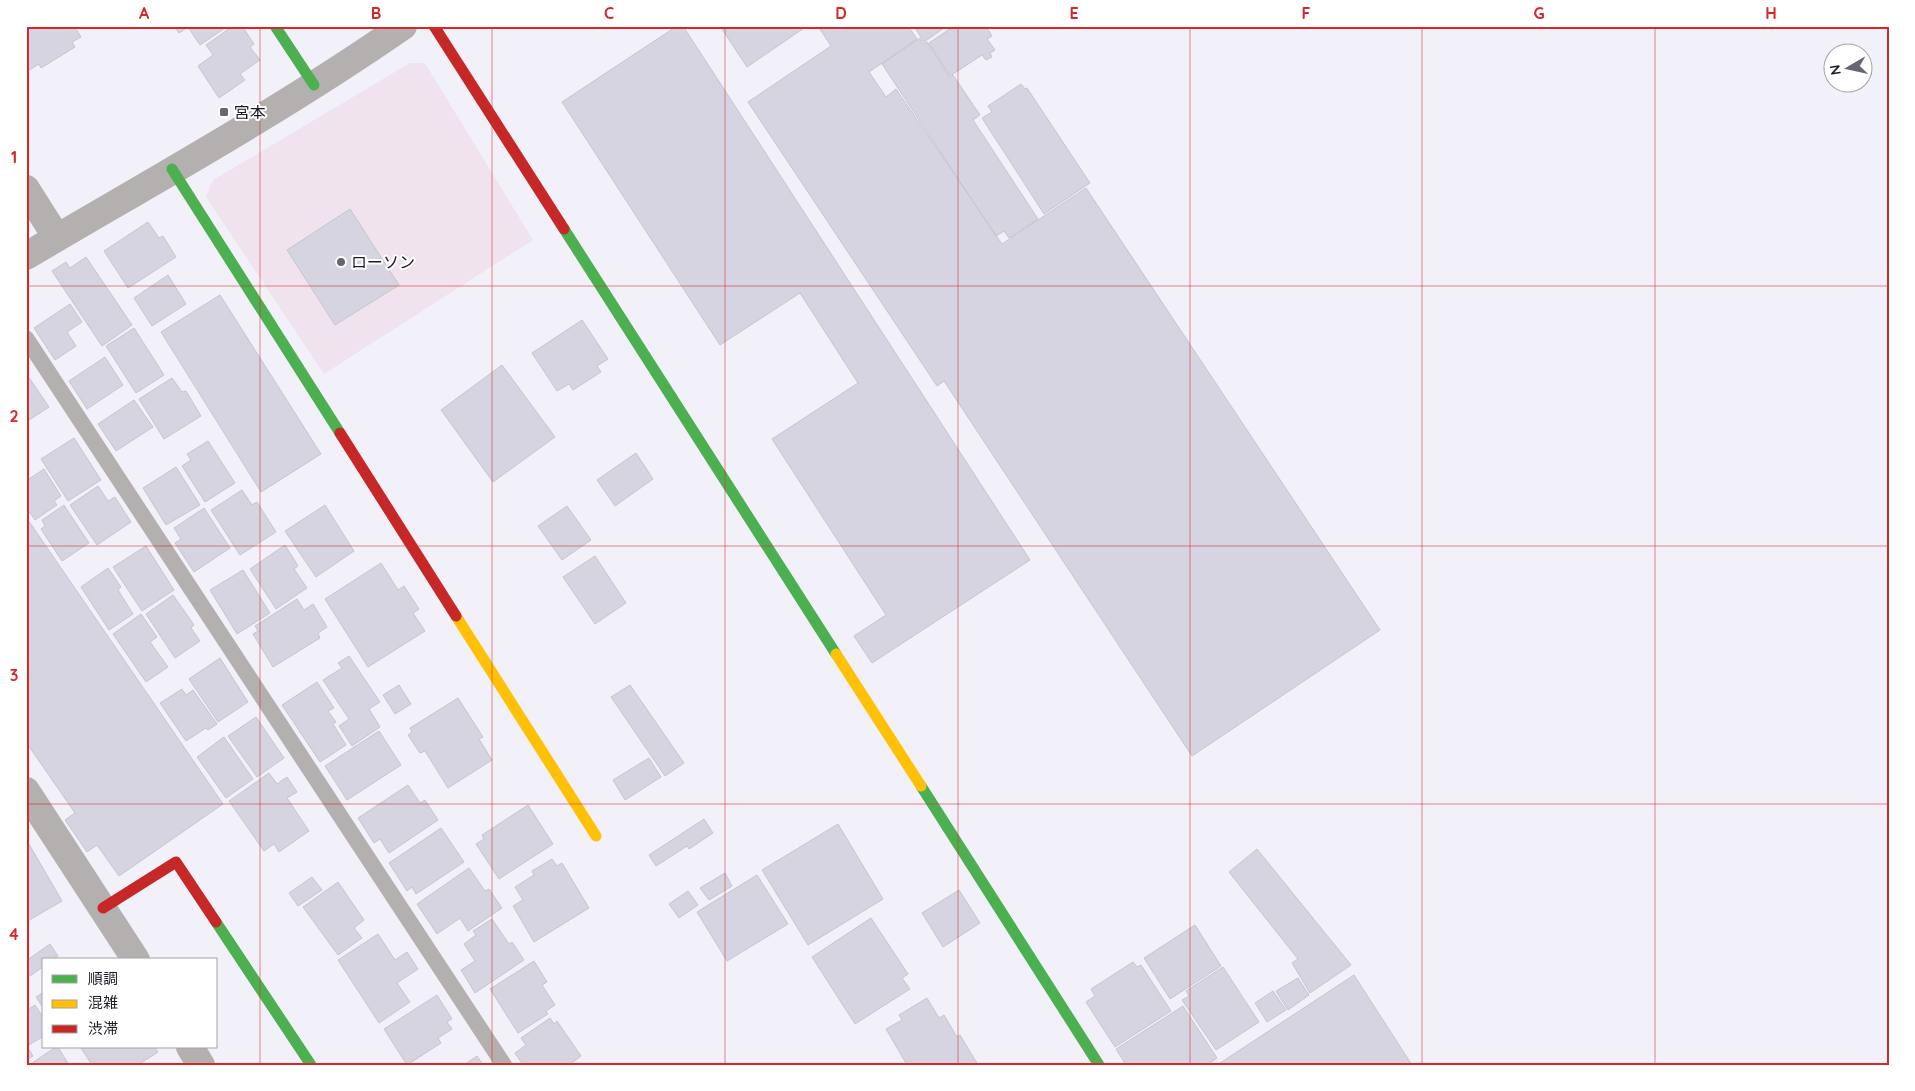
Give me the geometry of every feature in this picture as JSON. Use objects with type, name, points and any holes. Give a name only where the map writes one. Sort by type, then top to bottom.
[{"type":"street","points":[[275,26],[314,84]]},
{"type":"street","points":[[26,256],[172,169],[201,154],[347,65],[403,26]]},
{"type":"street","points":[[434,26],[1099,1065]]},
{"type":"street","points":[[172,169],[596,836]]},
{"type":"street","points":[[26,189],[57,238]]},
{"type":"street","points":[[26,791],[135,958]]},
{"type":"street","points":[[103,908],[176,862],[311,1065]]},
{"type":"street","points":[[191,1048],[201,1065]]},
{"type":"lane","points":[[26,338],[504,1065]]},
{"type":"shaded area","points":[[410,63],[425,63],[533,240],[324,374],[206,197],[213,180]]},
{"type":"building","points":[[26,26],[74,26],[81,37],[72,42],[75,47],[41,68],[39,64],[26,72]]},
{"type":"building","points":[[174,26],[228,26],[200,45],[188,27],[179,33]]},
{"type":"building","points":[[233,26],[242,26],[254,44],[250,47],[260,60],[240,74],[245,80],[219,98],[198,66],[213,55],[206,45]]},
{"type":"building","points":[[677,26],[683,26],[1030,560],[872,663],[854,636],[886,615],[772,439],[858,383],[800,293],[720,345],[562,102]]},
{"type":"building","points":[[720,26],[807,26],[747,67]]},
{"type":"building","points":[[818,26],[908,26],[917,39],[869,72],[886,97],[896,89],[1002,244],[1086,188],[1380,630],[1192,756],[944,381],[937,386],[748,102],[831,46]]},
{"type":"building","points":[[914,26],[947,26],[924,42]]},
{"type":"building","points":[[954,26],[986,26],[992,36],[987,39],[995,50],[990,53],[992,57],[986,60],[982,55],[950,76],[929,43]]},
{"type":"building","points":[[920,38],[923,44],[927,42],[950,78],[953,75],[980,115],[973,120],[1038,219],[1009,238],[1004,231],[996,236],[882,64]]},
{"type":"building","points":[[1021,84],[1025,89],[1027,88],[1090,183],[1044,214],[982,118],[992,112],[988,106]]},
{"type":"building","points":[[350,209],[399,285],[335,325],[287,250]]},
{"type":"building","points":[[148,222],[159,238],[163,236],[176,257],[128,288],[104,251]]},
{"type":"building","points":[[86,257],[132,325],[102,346],[52,271],[66,262],[70,268]]},
{"type":"building","points":[[168,275],[186,304],[152,326],[134,298]]},
{"type":"building","points":[[220,295],[321,454],[261,492],[161,332]]},
{"type":"building","points":[[70,304],[82,322],[67,332],[76,346],[55,360],[34,328]]},
{"type":"building","points":[[582,320],[608,359],[597,366],[601,372],[573,390],[569,384],[557,391],[532,353]]},
{"type":"building","points":[[134,328],[164,375],[136,393],[106,346]]},
{"type":"building","points":[[105,357],[123,385],[87,409],[69,381]]},
{"type":"building","points":[[502,365],[555,437],[493,482],[441,410]]},
{"type":"building","points":[[26,373],[49,407],[26,422]]},
{"type":"building","points":[[172,378],[182,392],[186,391],[201,416],[164,439],[139,399]]},
{"type":"building","points":[[134,400],[153,427],[116,451],[98,424]]},
{"type":"building","points":[[74,438],[101,480],[68,501],[41,459]]},
{"type":"building","points":[[208,441],[235,483],[205,502],[182,466],[191,460],[187,454]]},
{"type":"building","points":[[636,453],[653,479],[615,506],[597,480]]},
{"type":"building","points":[[176,467],[200,505],[166,525],[143,488]]},
{"type":"building","points":[[44,469],[61,496],[54,501],[57,505],[35,520],[26,507],[26,481]]},
{"type":"building","points":[[98,486],[108,501],[115,497],[131,522],[97,545],[70,505]]},
{"type":"building","points":[[242,490],[252,505],[257,502],[276,532],[240,555],[211,510]]},
{"type":"building","points":[[64,505],[89,543],[62,561],[41,529],[45,526],[42,520]]},
{"type":"building","points":[[325,505],[354,551],[316,577],[285,531]]},
{"type":"building","points":[[567,506],[591,540],[562,560],[538,526]]},
{"type":"building","points":[[204,508],[230,548],[194,572],[175,543],[181,539],[174,528]]},
{"type":"building","points":[[26,517],[223,804],[119,876],[97,845],[87,852],[65,820],[75,813],[26,742]]},
{"type":"building","points":[[285,545],[298,566],[294,569],[307,588],[276,609],[250,569]]},
{"type":"building","points":[[146,546],[174,590],[142,611],[113,567]]},
{"type":"building","points":[[595,556],[626,603],[595,624],[563,577]]},
{"type":"building","points":[[381,563],[398,590],[404,586],[419,609],[413,613],[425,631],[368,667],[325,599]]},
{"type":"building","points":[[108,568],[121,587],[118,590],[133,614],[109,630],[81,587]]},
{"type":"building","points":[[243,570],[270,613],[237,634],[210,590]]},
{"type":"building","points":[[173,595],[194,625],[191,628],[200,641],[175,658],[146,614]]},
{"type":"building","points":[[297,599],[304,610],[313,604],[327,627],[318,633],[320,638],[273,667],[253,634],[258,631],[255,626]]},
{"type":"building","points":[[141,614],[157,637],[150,642],[168,667],[146,682],[113,634]]},
{"type":"building","points":[[349,656],[380,702],[369,709],[380,727],[352,746],[339,726],[349,719],[323,680],[342,668],[338,663]]},
{"type":"building","points":[[220,658],[248,702],[218,722],[189,679]]},
{"type":"building","points":[[317,682],[334,708],[328,711],[336,722],[333,724],[346,745],[320,762],[282,705]]},
{"type":"building","points":[[399,685],[411,704],[395,714],[383,695]]},
{"type":"building","points":[[630,685],[684,763],[665,776],[611,697]]},
{"type":"building","points":[[182,689],[186,695],[193,690],[217,724],[208,730],[206,728],[186,741],[160,703]]},
{"type":"building","points":[[458,698],[483,737],[479,739],[492,760],[448,788],[425,751],[420,753],[408,735],[412,732],[410,728]]},
{"type":"building","points":[[256,717],[284,758],[257,777],[228,736]]},
{"type":"building","points":[[379,731],[401,765],[347,800],[325,766]]},
{"type":"building","points":[[224,737],[253,779],[226,798],[197,757]]},
{"type":"building","points":[[649,758],[661,777],[625,800],[613,780]]},
{"type":"building","points":[[269,773],[277,784],[287,777],[297,792],[287,798],[309,831],[279,852],[274,844],[264,851],[229,801]]},
{"type":"building","points":[[408,785],[420,803],[425,800],[438,820],[389,853],[380,839],[374,843],[358,818]]},
{"type":"building","points":[[528,805],[553,844],[499,879],[476,844],[484,839],[482,835]]},
{"type":"building","points":[[704,819],[713,833],[689,849],[687,846],[656,866],[649,855]]},
{"type":"building","points":[[838,824],[883,899],[808,945],[762,870]]},
{"type":"building","points":[[441,828],[464,862],[416,894],[412,887],[407,891],[389,863]]},
{"type":"building","points":[[26,839],[62,901],[26,922]]},
{"type":"building","points":[[1257,849],[1351,965],[1310,993],[1292,963],[1298,959],[1229,872]]},
{"type":"building","points":[[552,859],[557,866],[562,863],[589,908],[534,942],[513,906],[523,900],[515,887],[534,875],[532,871]]},
{"type":"building","points":[[469,868],[485,891],[489,889],[502,908],[468,931],[460,918],[437,934],[417,904]]},
{"type":"building","points":[[725,873],[732,886],[709,900],[700,888]]},
{"type":"building","points":[[757,875],[788,924],[727,961],[697,912]]},
{"type":"building","points":[[312,877],[322,890],[298,906],[289,893]]},
{"type":"building","points":[[338,882],[364,920],[354,928],[362,938],[338,955],[303,907]]},
{"type":"building","points":[[959,890],[980,923],[943,947],[922,913]]},
{"type":"building","points":[[688,891],[698,905],[679,918],[669,904]]},
{"type":"building","points":[[871,918],[908,974],[902,978],[910,989],[855,1024],[812,957]]},
{"type":"building","points":[[492,919],[509,944],[512,942],[524,960],[475,993],[461,970],[475,961],[464,944],[476,935],[473,931]]},
{"type":"building","points":[[1195,925],[1221,966],[1170,999],[1144,958]]},
{"type":"building","points":[[378,934],[395,960],[407,952],[418,969],[397,983],[410,1002],[379,1023],[338,960]]},
{"type":"building","points":[[50,944],[58,956],[56,958],[42,958],[42,967],[30,976],[26,970],[26,961]]},
{"type":"building","points":[[534,961],[547,982],[542,985],[555,1005],[546,1011],[548,1014],[518,1033],[490,989]]},
{"type":"building","points":[[1133,962],[1137,967],[1141,965],[1171,1011],[1115,1047],[1086,1002],[1095,996],[1091,989]]},
{"type":"building","points":[[1223,967],[1259,1022],[1216,1050],[1182,1000],[1189,996],[1186,991]]},
{"type":"building","points":[[1354,975],[1412,1065],[1217,1065]]},
{"type":"building","points":[[1298,978],[1309,995],[1288,1010],[1276,991]]},
{"type":"building","points":[[1273,991],[1286,1010],[1267,1022],[1255,1003]]},
{"type":"building","points":[[42,993],[42,1006],[36,997]]},
{"type":"building","points":[[437,995],[452,1019],[447,1022],[452,1029],[438,1038],[441,1043],[407,1065],[384,1029]]},
{"type":"building","points":[[927,998],[939,1018],[944,1015],[957,1037],[960,1035],[978,1065],[907,1065],[886,1029],[902,1020],[899,1015]]},
{"type":"building","points":[[26,1004],[29,1009],[35,1005],[42,1016],[42,1037],[27,1046],[33,1056],[26,1060]]},
{"type":"building","points":[[1183,1006],[1217,1058],[1207,1065],[1126,1065],[1116,1049]]},
{"type":"building","points":[[550,1018],[554,1024],[557,1021],[581,1056],[569,1065],[523,1065],[515,1053],[526,1045],[521,1038]]},
{"type":"building","points":[[54,1048],[59,1048],[69,1065],[29,1065]]},
{"type":"building","points":[[81,1048],[156,1048],[158,1052],[138,1065],[92,1065]]},
{"type":"building","points":[[477,1056],[483,1065],[464,1065]]},
{"type":"traffic: fast","points":[[275,26],[314,85]]},
{"type":"traffic: fast","points":[[172,169],[340,433]]},
{"type":"traffic: fast","points":[[564,229],[836,654]]},
{"type":"traffic: fast","points":[[921,786],[1099,1065]]},
{"type":"traffic: fast","points":[[216,922],[311,1065]]},
{"type":"traffic: slow","points":[[456,616],[596,836]]},
{"type":"traffic: slow","points":[[836,654],[921,786]]},
{"type":"traffic: jam","points":[[434,26],[564,229]]},
{"type":"traffic: jam","points":[[340,433],[456,616]]},
{"type":"traffic: jam","points":[[103,908],[176,862],[216,922]]},
{"type":"place","name":"宮本","points":[[224,112]]},
{"type":"place","name":"ローソン","points":[[341,262]]}]
